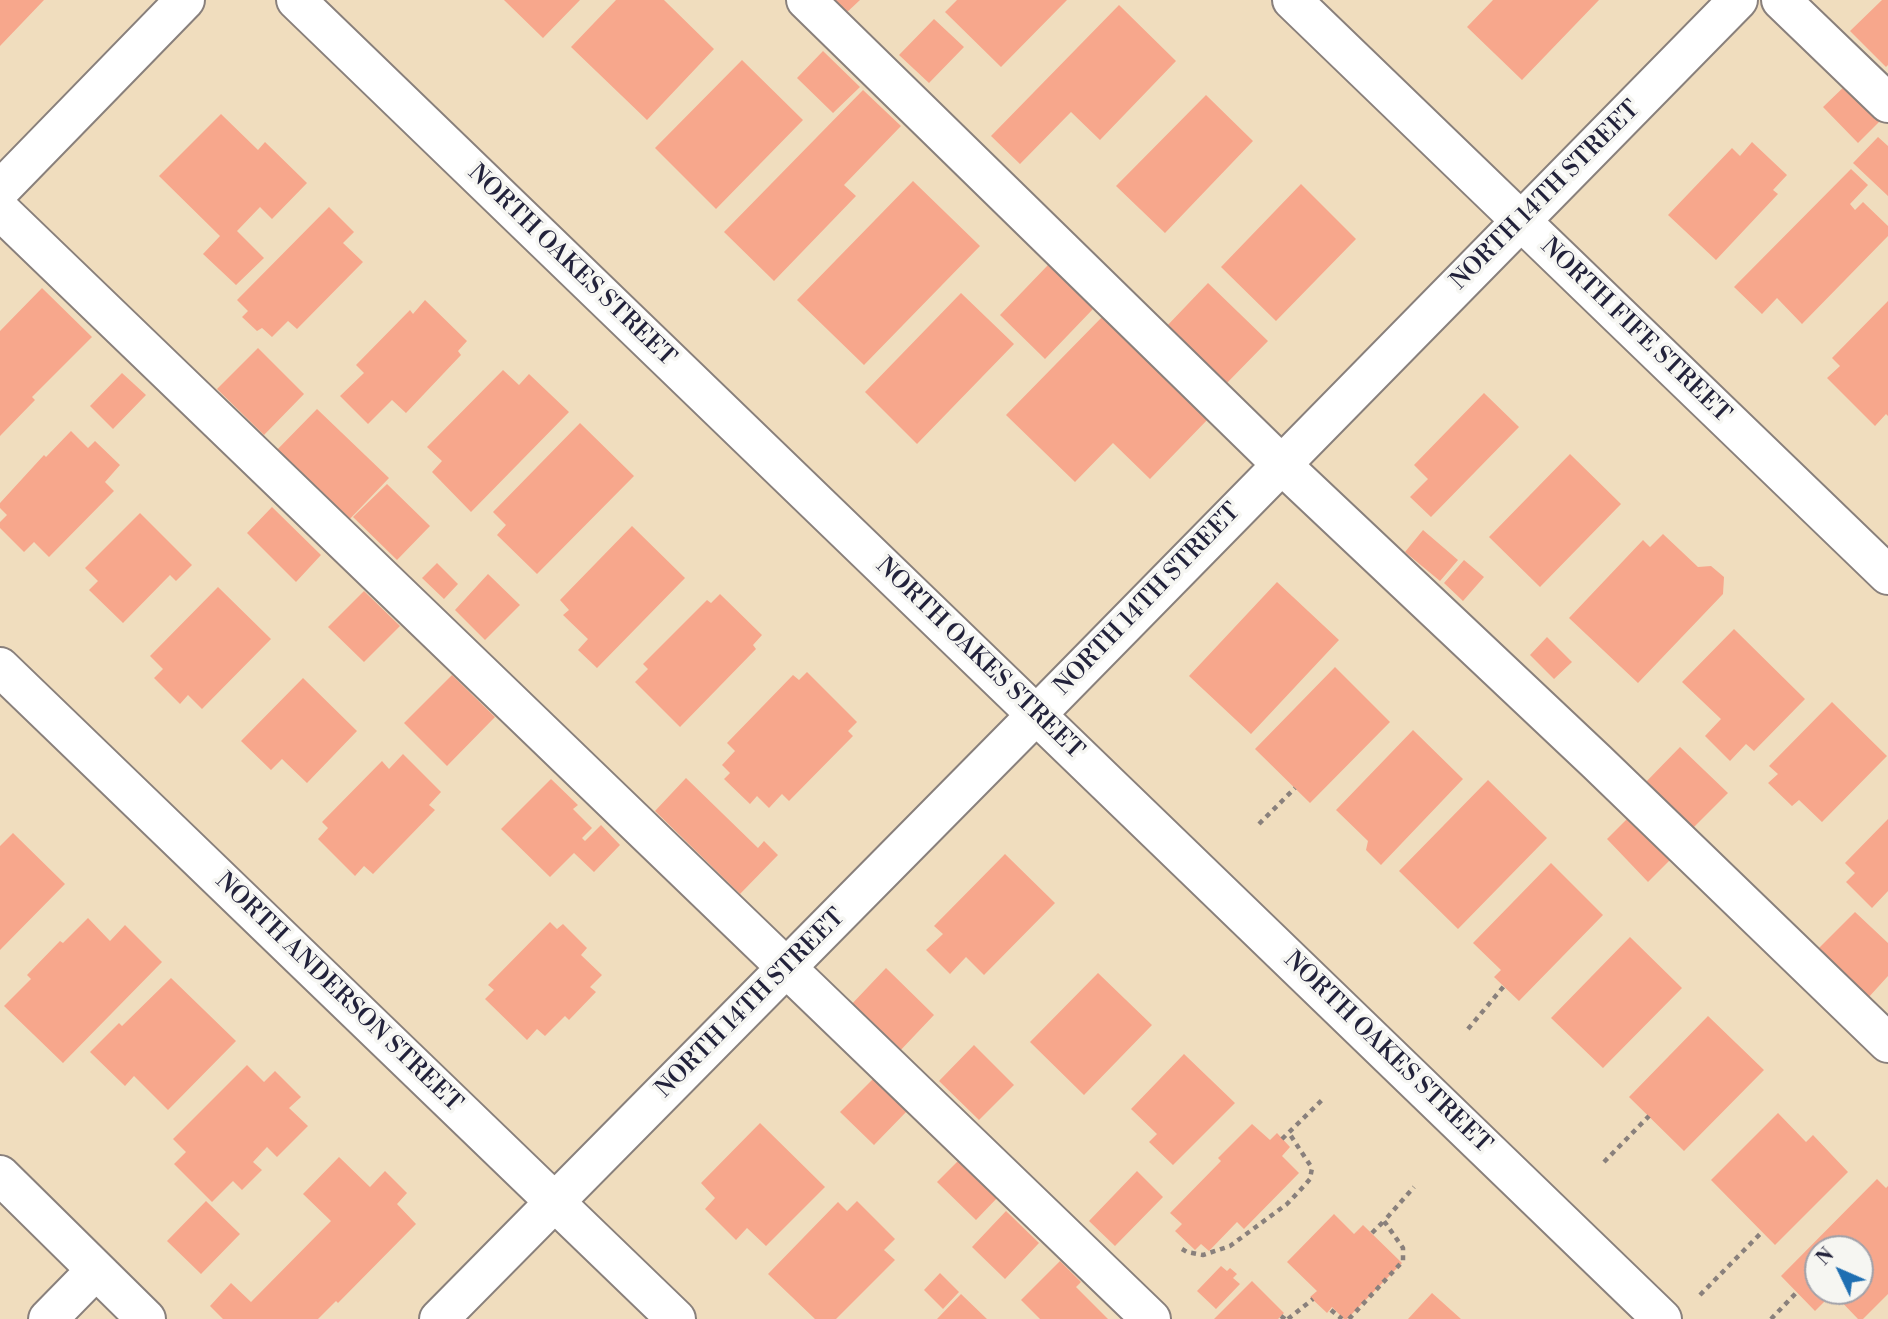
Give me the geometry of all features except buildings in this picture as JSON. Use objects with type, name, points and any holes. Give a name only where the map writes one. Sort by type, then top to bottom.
[{"type":"street","points":[[0,190],[185,0]]},
{"type":"street","name":"NORTH OAKES STREET","points":[[296,0],[1662,1319]]},
{"type":"street","points":[[806,0],[1281,464],[1597,762],[1888,1043]]},
{"type":"street","name":"NORTH FIFE STREET","points":[[1292,0],[1888,575]]},
{"type":"street","name":"NORTH 14TH STREET","points":[[439,1319],[1037,715],[1738,0]]},
{"type":"street","points":[[1781,0],[1888,103]]},
{"type":"street","points":[[0,210],[1151,1319]]},
{"type":"street","name":"NORTH ANDERSON STREET","points":[[0,667],[676,1319]]},
{"type":"street","points":[[0,1175],[146,1319]]},
{"type":"street","points":[[48,1319],[96,1270]]},
{"type":"path","points":[[1259,824],[1295,788]]},
{"type":"path","points":[[1468,1029],[1504,986]]},
{"type":"path","points":[[1282,1139],[1323,1099]]},
{"type":"path","points":[[1604,1161],[1648,1116]]},
{"type":"path","points":[[1182,1249],[1203,1255],[1230,1246],[1287,1204],[1304,1186],[1310,1179],[1312,1168],[1289,1133]]},
{"type":"path","points":[[1372,1233],[1414,1187]]},
{"type":"path","points":[[1349,1319],[1403,1261],[1404,1248],[1384,1220]]},
{"type":"path","points":[[1696,1300],[1762,1232]]},
{"type":"path","points":[[1771,1319],[1797,1292]]},
{"type":"path","points":[[1285,1318],[1313,1299]]},
{"type":"path","points":[[1331,1310],[1342,1319]]}]
